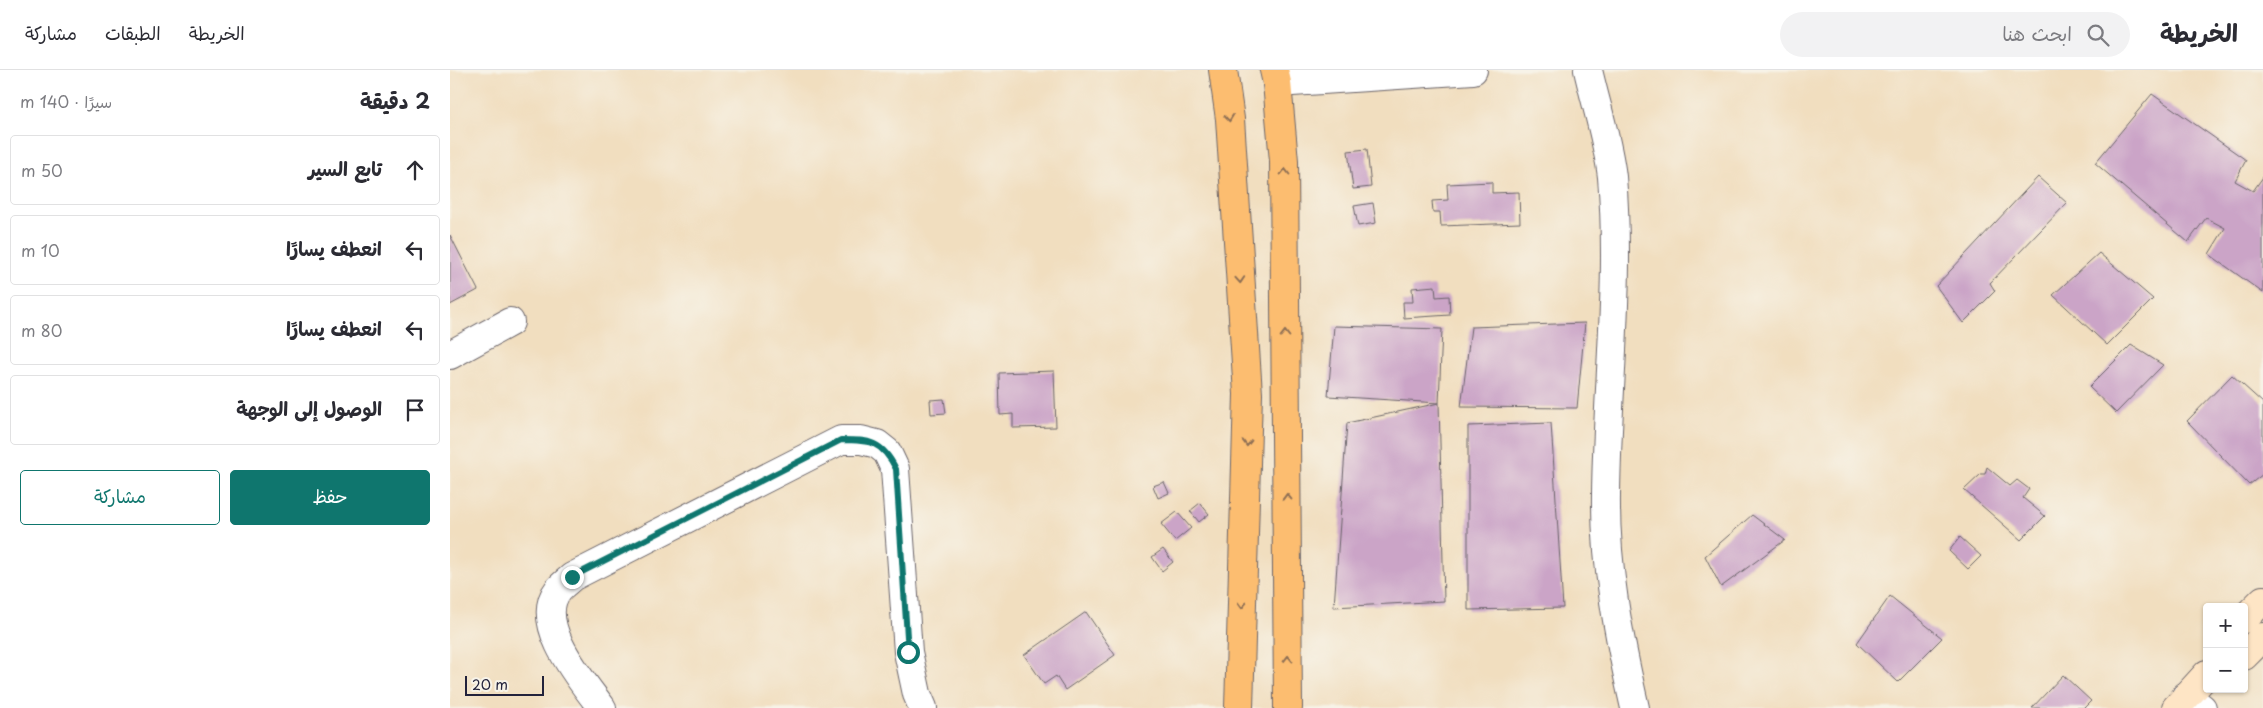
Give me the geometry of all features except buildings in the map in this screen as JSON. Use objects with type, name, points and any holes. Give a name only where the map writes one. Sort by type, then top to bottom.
[{"type":"main road","points":[[1223,70],[1230,128],[1248,394],[1240,708]]},
{"type":"main road","points":[[1276,76],[1284,161],[1288,708]]},
{"type":"street","points":[[1276,76],[1473,70]]},
{"type":"street","points":[[1588,70],[1611,174],[1616,284],[1606,495],[1608,558],[1622,652],[1634,708]]},
{"type":"street","points":[[450,355],[510,322]]},
{"type":"street","points":[[602,708],[566,657],[555,636],[552,602],[557,591],[572,577],[841,440],[861,440],[876,444],[887,452],[896,469],[908,652],[917,694],[923,708]]},
{"type":"street","points":[[2248,615],[2263,600]]},
{"type":"street","points":[[2248,652],[2263,637]]},
{"type":"street","points":[[2188,704],[2203,680]]},
{"type":"route","points":[[572,577],[841,440],[861,440],[876,444],[887,452],[896,469],[908,652]]}]
